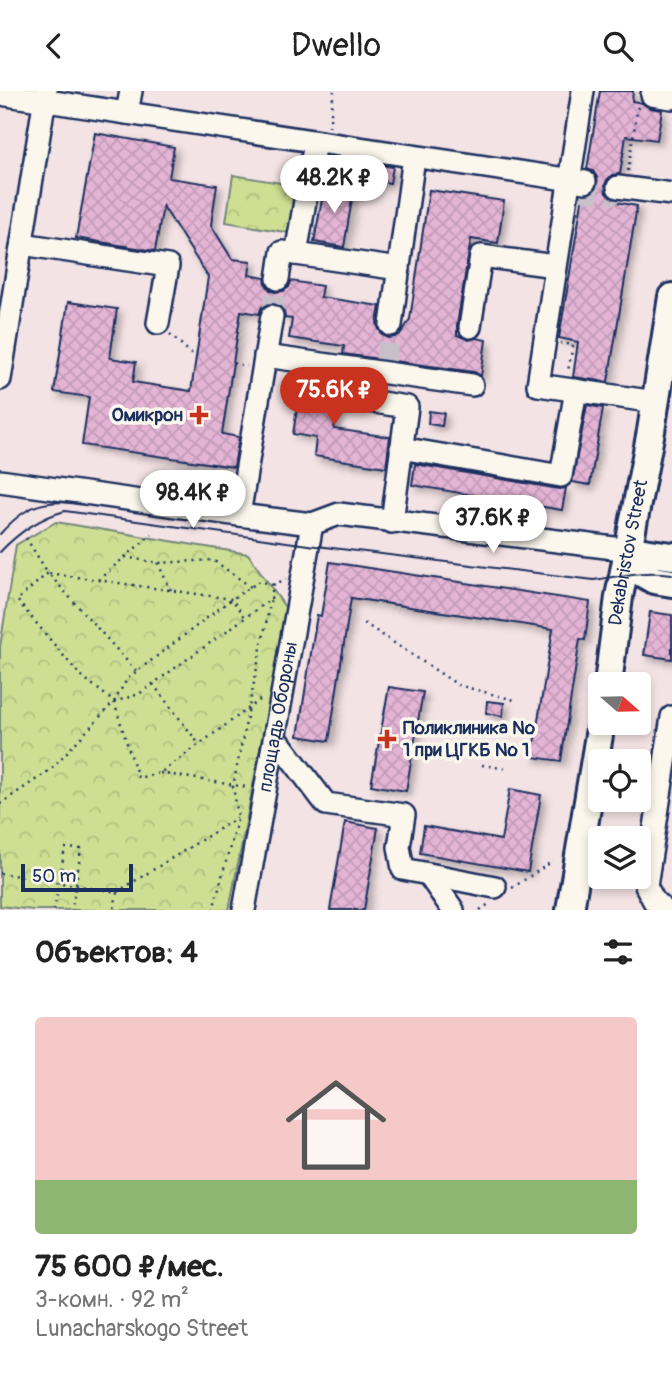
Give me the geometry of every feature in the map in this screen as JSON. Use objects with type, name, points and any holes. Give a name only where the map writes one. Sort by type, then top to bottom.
[{"type":"main road","name":"Dekabristov Street","points":[[610,672],[619,597],[662,389],[672,297]]},
{"type":"main road","points":[[628,558],[672,556]]},
{"type":"main road","points":[[628,558],[654,580],[672,583]]},
{"type":"main road","points":[[570,910],[599,735]]},
{"type":"street","points":[[127,113],[131,91]]},
{"type":"street","points":[[583,91],[576,181],[555,266],[538,385],[576,390],[662,389]]},
{"type":"street","points":[[0,94],[46,96],[127,113],[576,181]]},
{"type":"street","points":[[0,379],[8,283],[22,244],[46,96]]},
{"type":"street","points":[[296,254],[316,142]]},
{"type":"street","points":[[391,325],[414,157]]},
{"type":"street","points":[[622,184],[672,194]]},
{"type":"street","points":[[22,244],[168,266],[158,323]]},
{"type":"street","points":[[278,279],[282,252],[399,269]]},
{"type":"street","points":[[470,327],[481,255],[555,266]]},
{"type":"street","points":[[239,515],[272,316]]},
{"type":"street","points":[[265,356],[472,385]]},
{"type":"street","points":[[401,448],[561,476],[576,390]]},
{"type":"street","points":[[368,401],[407,407],[392,521]]},
{"type":"street","points":[[0,481],[312,524],[339,514],[599,547],[628,558]]},
{"type":"street","name":"площадь Обороны","points":[[244,910],[312,524]]},
{"type":"street","points":[[664,910],[654,901],[646,886],[672,717]]},
{"type":"street","points":[[282,745],[326,804],[404,815],[399,848],[403,869],[499,893]]},
{"type":"street","points":[[428,874],[453,910]]},
{"type":"path","points":[[622,184],[654,99]]},
{"type":"path","points":[[158,323],[196,358]]},
{"type":"path","points":[[98,580],[152,534]]},
{"type":"path","points":[[26,538],[48,573],[136,672]]},
{"type":"path","points":[[125,557],[158,563],[213,560],[251,587]]},
{"type":"path","points":[[158,563],[171,591]]},
{"type":"path","points":[[244,617],[232,599],[48,573],[17,600],[78,673],[114,702],[138,778],[160,773],[264,789]]},
{"type":"path","points":[[0,804],[50,770],[114,702],[127,679],[251,587],[260,582],[273,585],[292,576]]},
{"type":"path","points":[[213,910],[239,817],[233,786],[273,585]]},
{"type":"path","points":[[114,702],[139,694],[271,599]]},
{"type":"path","points":[[364,623],[458,685],[518,701]]},
{"type":"path","points":[[160,773],[284,683]]},
{"type":"path","points":[[153,684],[198,744]]},
{"type":"path","points":[[482,765],[508,769]]},
{"type":"path","points":[[0,873],[117,892],[239,817]]},
{"type":"path","points":[[54,910],[65,848],[82,849],[72,910]]},
{"type":"path","points":[[480,910],[499,893],[552,861]]},
{"type":"path","points":[[114,910],[117,892]]},
{"type":"green space","points":[[233,175],[299,186],[291,233],[226,222]]},
{"type":"green space","points":[[56,522],[248,554],[287,610],[229,910],[33,910],[0,906],[0,647],[16,545]]},
{"type":"building","points":[[600,91],[633,91],[632,101],[662,110],[657,140],[626,136],[620,174],[612,175],[605,185],[606,193],[616,202],[637,206],[608,382],[573,377],[578,342],[559,338],[583,195],[595,191],[598,185],[593,171],[587,169]]},
{"type":"building","points":[[95,133],[174,147],[169,178],[217,185],[211,225],[232,259],[251,261],[249,275],[265,278],[270,290],[275,292],[289,287],[291,281],[322,286],[320,297],[380,306],[377,323],[382,335],[389,338],[401,334],[410,319],[429,190],[504,201],[498,243],[471,239],[457,325],[457,335],[469,340],[486,340],[481,376],[474,372],[343,354],[344,346],[289,338],[292,319],[285,318],[280,305],[273,303],[262,307],[259,314],[241,311],[222,434],[239,437],[234,467],[82,445],[89,397],[54,392],[68,302],[117,309],[110,358],[136,362],[133,382],[191,391],[208,277],[163,206],[155,251],[76,238]]},
{"type":"building","points":[[369,163],[393,167],[390,183],[367,179]]},
{"type":"building","points":[[325,183],[354,187],[344,247],[314,242]]},
{"type":"building","points":[[302,377],[341,383],[334,429],[390,437],[386,467],[314,456],[316,438],[293,434]]},
{"type":"building","points":[[587,405],[603,408],[590,485],[572,482]]},
{"type":"building","points":[[429,411],[444,413],[442,426],[428,424]]},
{"type":"building","points":[[415,464],[566,488],[562,510],[412,485]]},
{"type":"building","points":[[330,562],[590,602],[585,640],[580,639],[561,761],[532,757],[553,629],[351,598],[329,741],[298,736],[317,615],[321,616]]},
{"type":"building","points":[[650,612],[672,615],[672,659],[644,655]]},
{"type":"building","points":[[389,687],[423,692],[406,791],[371,785]]},
{"type":"building","points":[[487,701],[504,703],[503,716],[486,713]]},
{"type":"building","points":[[510,789],[541,795],[528,872],[420,853],[424,826],[501,840]]},
{"type":"building","points":[[345,822],[378,828],[364,910],[330,910]]},
{"type":"tunnel","points":[[585,182],[587,191],[612,194],[618,187]]},
{"type":"tunnel","points":[[272,316],[278,279]]},
{"type":"tunnel","points":[[385,364],[391,325]]},
{"type":"tram line","points":[[0,534],[18,516],[36,506],[57,502],[82,504]]},
{"type":"tram line","points":[[0,552],[30,527],[65,511],[308,545],[594,580],[643,573],[672,574]]},
{"type":"place","name":"Омикрон","points":[[199,415]]},
{"type":"place","name":"Поликлиника № 1 при ЦГКБ № 1","points":[[387,739]]}]
